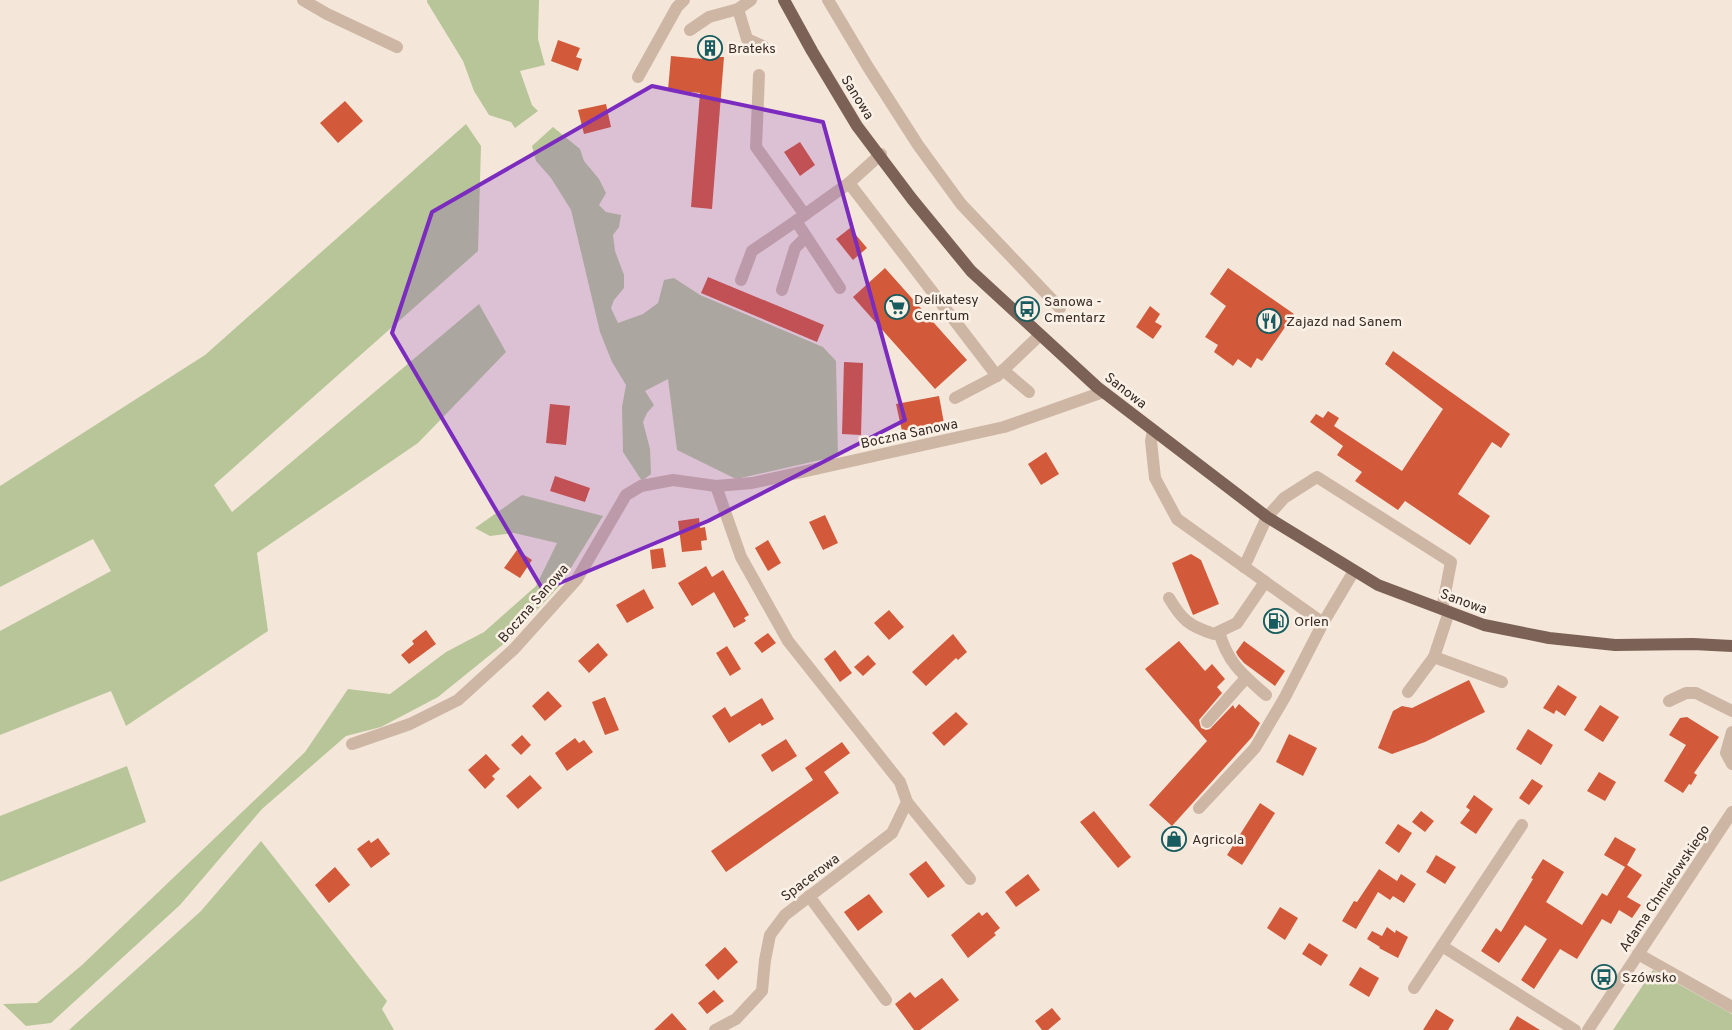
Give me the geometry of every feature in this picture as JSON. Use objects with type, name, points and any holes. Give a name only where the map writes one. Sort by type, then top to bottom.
[{"type":"main road","name":"Sanowa","points":[[784,0],[857,126],[912,199],[971,271],[1103,392],[1267,517],[1378,585],[1484,625],[1576,641],[1615,645],[1693,644]]},
{"type":"main road","points":[[1693,644],[1732,637]]},
{"type":"main road","points":[[1693,644],[1732,646]]},
{"type":"street","points":[[303,0],[327,14],[397,47]]},
{"type":"street","points":[[638,77],[677,7],[684,0]]},
{"type":"street","points":[[690,30],[709,17],[738,9],[750,0]]},
{"type":"street","points":[[828,0],[908,129],[961,204],[1060,308]]},
{"type":"street","points":[[738,9],[747,39],[763,46]]},
{"type":"street","points":[[759,75],[756,146],[800,218],[806,237],[840,288]]},
{"type":"street","points":[[741,280],[752,252],[849,184],[880,155]]},
{"type":"street","points":[[849,184],[1000,373],[1029,392]]},
{"type":"street","points":[[782,290],[795,248],[806,237]]},
{"type":"street","points":[[955,398],[1000,373],[1040,334]]},
{"type":"street","name":"Boczna Sanowa","points":[[352,744],[410,724],[458,700],[507,655],[577,579],[626,495],[641,486],[673,480],[716,486],[752,483],[1004,427],[1103,392]]},
{"type":"street","points":[[1153,430],[1151,441],[1155,478],[1177,519],[1323,623]]},
{"type":"street","points":[[1244,567],[1267,517],[1284,498],[1317,477],[1451,562],[1446,610],[1434,657],[1408,692]]},
{"type":"street","points":[[716,486],[741,557],[788,641],[900,782],[908,802],[970,879]]},
{"type":"street","points":[[1199,808],[1255,748],[1285,697],[1323,623],[1354,571]]},
{"type":"street","points":[[1169,598],[1179,614],[1194,627],[1214,634],[1237,623],[1265,582]]},
{"type":"street","points":[[1219,632],[1224,649],[1240,673],[1266,695]]},
{"type":"street","points":[[1434,657],[1502,682]]},
{"type":"street","points":[[1207,722],[1246,678]]},
{"type":"street","points":[[1669,701],[1686,693],[1696,693],[1732,711]]},
{"type":"street","points":[[1732,732],[1726,753],[1732,764]]},
{"type":"street","name":"Spacerowa","points":[[715,1030],[736,1019],[762,991],[770,935],[785,915],[892,833],[908,802]]},
{"type":"street","name":"Adama Chmielowskiego","points":[[1588,1030],[1732,812]]},
{"type":"street","points":[[1414,988],[1522,825]]},
{"type":"street","points":[[809,896],[886,1000]]},
{"type":"street","points":[[1442,946],[1575,1030]]},
{"type":"street","points":[[1638,954],[1732,1007]]},
{"type":"highlighted area","points":[[652,86],[823,122],[905,420],[708,521],[543,590],[392,333],[432,212]]},
{"type":"green space","points":[[427,0],[539,0],[538,39],[545,65],[520,71],[532,105],[538,111],[515,128],[511,122],[489,115],[474,91],[463,61]]},
{"type":"green space","points":[[466,124],[481,146],[478,251],[214,485],[232,512],[479,304],[506,352],[418,443],[257,553],[268,631],[126,726],[111,691],[0,735],[0,631],[111,571],[93,539],[0,587],[0,486],[205,355]]},
{"type":"green space","points":[[553,127],[580,149],[584,161],[599,179],[606,193],[599,205],[606,212],[621,215],[619,227],[613,235],[615,251],[624,275],[624,288],[614,300],[611,308],[618,323],[643,314],[658,303],[664,280],[674,278],[700,295],[823,347],[836,361],[838,456],[736,479],[677,450],[668,379],[645,391],[654,405],[647,413],[643,422],[650,449],[651,474],[642,481],[623,452],[622,407],[626,385],[612,362],[600,332],[571,210],[551,178],[536,161],[532,146]]},
{"type":"green space","points":[[522,495],[603,516],[561,584],[511,638],[438,697],[381,727],[346,736],[262,809],[180,905],[51,1023],[26,1026],[3,1004],[37,1003],[82,965],[305,752],[348,689],[390,694],[446,652],[484,632],[536,586],[557,543],[514,533],[490,536],[475,528]]},
{"type":"green space","points":[[127,766],[146,822],[0,882],[0,816]]},
{"type":"green space","points":[[261,841],[387,1001],[382,1009],[394,1030],[69,1030],[201,911]]},
{"type":"green space","points":[[1653,970],[1732,1014],[1732,1030],[1613,1030]]},
{"type":"building","points":[[704,39],[718,40],[717,57],[724,57],[712,209],[691,207],[700,93],[668,90],[671,56],[703,59]]},
{"type":"building","points":[[558,40],[580,48],[576,57],[582,59],[578,71],[551,61]]},
{"type":"building","points":[[345,101],[363,121],[338,143],[320,123]]},
{"type":"building","points":[[606,104],[611,127],[584,134],[578,110]]},
{"type":"building","points":[[800,142],[815,165],[800,176],[784,152]]},
{"type":"building","points":[[850,228],[867,248],[853,260],[836,239]]},
{"type":"building","points":[[885,268],[967,360],[935,389],[853,297]]},
{"type":"building","name":"Zajazd nad Sanem","points":[[1228,268],[1294,314],[1262,361],[1257,358],[1251,368],[1238,359],[1233,366],[1214,352],[1218,345],[1205,337],[1226,306],[1210,294]]},
{"type":"building","points":[[708,277],[824,325],[817,342],[701,293]]},
{"type":"building","points":[[1150,306],[1160,314],[1155,322],[1162,326],[1153,339],[1136,327]]},
{"type":"building","points":[[1393,351],[1510,434],[1501,448],[1492,442],[1458,494],[1490,516],[1470,545],[1405,501],[1398,510],[1355,481],[1362,472],[1337,455],[1343,446],[1310,422],[1316,414],[1323,418],[1328,411],[1339,418],[1334,426],[1402,471],[1443,409],[1385,364]]},
{"type":"building","points":[[844,362],[863,363],[861,435],[842,434]]},
{"type":"building","points":[[939,396],[944,423],[902,431],[896,404]]},
{"type":"building","points":[[550,404],[570,406],[566,445],[546,443]]},
{"type":"building","points":[[1046,452],[1059,474],[1041,485],[1028,464]]},
{"type":"building","points":[[555,476],[590,488],[585,502],[550,491]]},
{"type":"building","points":[[825,515],[838,543],[823,550],[809,522]]},
{"type":"building","points":[[699,518],[700,528],[705,527],[707,540],[701,541],[702,550],[682,552],[678,521]]},
{"type":"building","points":[[768,540],[781,563],[768,571],[755,548]]},
{"type":"building","points":[[663,548],[666,567],[652,569],[650,550]]},
{"type":"building","points":[[517,550],[532,560],[520,578],[504,568]]},
{"type":"building","points":[[1191,554],[1201,560],[1219,604],[1193,615],[1172,563]]},
{"type":"building","points":[[706,566],[712,577],[723,570],[749,615],[744,618],[746,621],[734,628],[714,592],[692,606],[678,583]]},
{"type":"building","points":[[644,589],[654,608],[627,623],[616,605]]},
{"type":"building","points":[[889,610],[904,627],[889,640],[874,623]]},
{"type":"building","points":[[426,630],[436,644],[409,664],[401,655],[414,644],[412,641]]},
{"type":"building","points":[[768,633],[776,643],[762,653],[754,643]]},
{"type":"building","points":[[953,634],[967,652],[958,660],[956,658],[926,686],[912,672]]},
{"type":"building","points":[[1179,641],[1205,671],[1212,664],[1225,679],[1217,687],[1222,693],[1199,720],[1201,728],[1210,729],[1233,705],[1235,709],[1239,704],[1260,723],[1252,737],[1172,826],[1149,805],[1207,741],[1145,669]]},
{"type":"building","points":[[1244,641],[1285,671],[1275,686],[1244,663],[1238,656],[1236,652]]},
{"type":"building","points":[[598,643],[608,655],[589,673],[578,661]]},
{"type":"building","points":[[727,646],[741,669],[730,676],[716,653]]},
{"type":"building","points":[[835,650],[852,673],[840,682],[824,659]]},
{"type":"building","points":[[868,655],[876,664],[863,676],[854,667]]},
{"type":"building","points":[[1469,680],[1485,712],[1425,742],[1392,754],[1378,748],[1393,711],[1402,706],[1412,708]]},
{"type":"building","points":[[1558,685],[1577,697],[1565,716],[1556,710],[1554,714],[1543,708]]},
{"type":"building","points":[[548,691],[562,706],[545,721],[532,706]]},
{"type":"building","points":[[605,697],[619,730],[605,735],[592,702]]},
{"type":"building","points":[[762,698],[774,719],[762,726],[760,723],[729,743],[712,716],[725,707],[731,717]]},
{"type":"building","points":[[1600,705],[1619,717],[1603,742],[1584,730]]},
{"type":"building","points":[[956,712],[968,724],[944,746],[932,733]]},
{"type":"building","points":[[1687,717],[1719,737],[1694,773],[1697,775],[1691,785],[1689,784],[1683,793],[1664,781],[1686,745],[1669,735],[1680,718]]},
{"type":"building","points":[[1528,729],[1553,745],[1541,765],[1516,749]]},
{"type":"building","points":[[1289,734],[1317,748],[1303,776],[1276,762]]},
{"type":"building","points":[[522,735],[531,745],[521,755],[511,745]]},
{"type":"building","points":[[575,738],[579,743],[584,740],[593,752],[567,771],[555,753]]},
{"type":"building","points":[[786,739],[797,756],[772,772],[761,755]]},
{"type":"building","points":[[842,742],[850,753],[824,772],[839,793],[726,872],[711,851],[813,780],[805,768]]},
{"type":"building","points":[[486,754],[500,769],[492,776],[495,779],[485,789],[468,770]]},
{"type":"building","points":[[1599,772],[1616,782],[1605,801],[1587,791]]},
{"type":"building","points":[[530,775],[542,788],[518,809],[506,796]]},
{"type":"building","points":[[1532,779],[1543,786],[1529,805],[1519,798]]},
{"type":"building","points":[[1474,795],[1493,809],[1476,834],[1460,823],[1470,810],[1466,807]]},
{"type":"building","points":[[1260,803],[1275,813],[1242,865],[1227,855]]},
{"type":"building","points":[[1094,811],[1131,857],[1118,868],[1080,822]]},
{"type":"building","points":[[1421,811],[1434,821],[1425,832],[1412,822]]},
{"type":"building","points":[[1398,824],[1412,833],[1399,853],[1385,843]]},
{"type":"building","points":[[1615,837],[1636,849],[1627,865],[1642,875],[1627,897],[1641,905],[1632,918],[1619,910],[1611,924],[1602,919],[1577,959],[1560,949],[1534,989],[1521,980],[1547,939],[1525,925],[1499,963],[1481,951],[1496,928],[1501,932],[1543,859],[1564,872],[1546,902],[1582,925],[1602,893],[1607,896],[1625,867],[1604,855]]},
{"type":"building","points":[[378,838],[390,854],[371,868],[357,849],[369,840],[371,843]]},
{"type":"building","points":[[1436,855],[1456,867],[1445,884],[1426,872]]},
{"type":"building","points":[[926,861],[945,886],[928,898],[909,874]]},
{"type":"building","points":[[335,867],[350,885],[329,903],[315,885]]},
{"type":"building","points":[[1379,869],[1397,881],[1401,874],[1416,884],[1404,903],[1393,896],[1390,900],[1378,892],[1356,929],[1342,921],[1354,901],[1357,902]]},
{"type":"building","points":[[1028,874],[1040,890],[1016,907],[1005,892]]},
{"type":"building","points":[[869,894],[883,912],[858,931],[844,912]]},
{"type":"building","points":[[1280,907],[1298,918],[1285,940],[1267,928]]},
{"type":"building","points":[[979,912],[982,916],[987,912],[1000,928],[994,933],[996,935],[968,958],[951,935]]},
{"type":"building","points":[[1387,927],[1395,933],[1396,930],[1408,937],[1398,958],[1367,939],[1372,931],[1382,936]]},
{"type":"building","points":[[1309,943],[1328,955],[1321,966],[1302,954]]},
{"type":"building","points":[[725,947],[738,962],[718,980],[705,965]]},
{"type":"building","points":[[1360,967],[1379,978],[1369,997],[1349,985]]},
{"type":"building","points":[[942,978],[959,1000],[920,1030],[914,1030],[895,1004],[910,992],[915,998]]},
{"type":"building","points":[[714,990],[724,1001],[707,1014],[698,1003]]},
{"type":"building","points":[[1052,1008],[1061,1019],[1048,1030],[1042,1030],[1035,1021]]},
{"type":"building","points":[[1436,1009],[1454,1020],[1448,1030],[1423,1030]]},
{"type":"building","points":[[672,1013],[687,1030],[654,1030]]},
{"type":"building","points":[[1517,1016],[1540,1030],[1509,1030]]},
{"type":"place","name":"Brateks","points":[[710,48]]},
{"type":"place","name":"Delikatesy Cenrtum","points":[[897,307]]},
{"type":"place","name":"Sanowa - Cmentarz","points":[[1027,309]]},
{"type":"place","name":"Zajazd nad Sanem","points":[[1269,321]]},
{"type":"place","name":"Orlen","points":[[1276,621]]},
{"type":"place","name":"Agricola","points":[[1174,839]]},
{"type":"place","name":"Szówsko","points":[[1604,977]]}]
